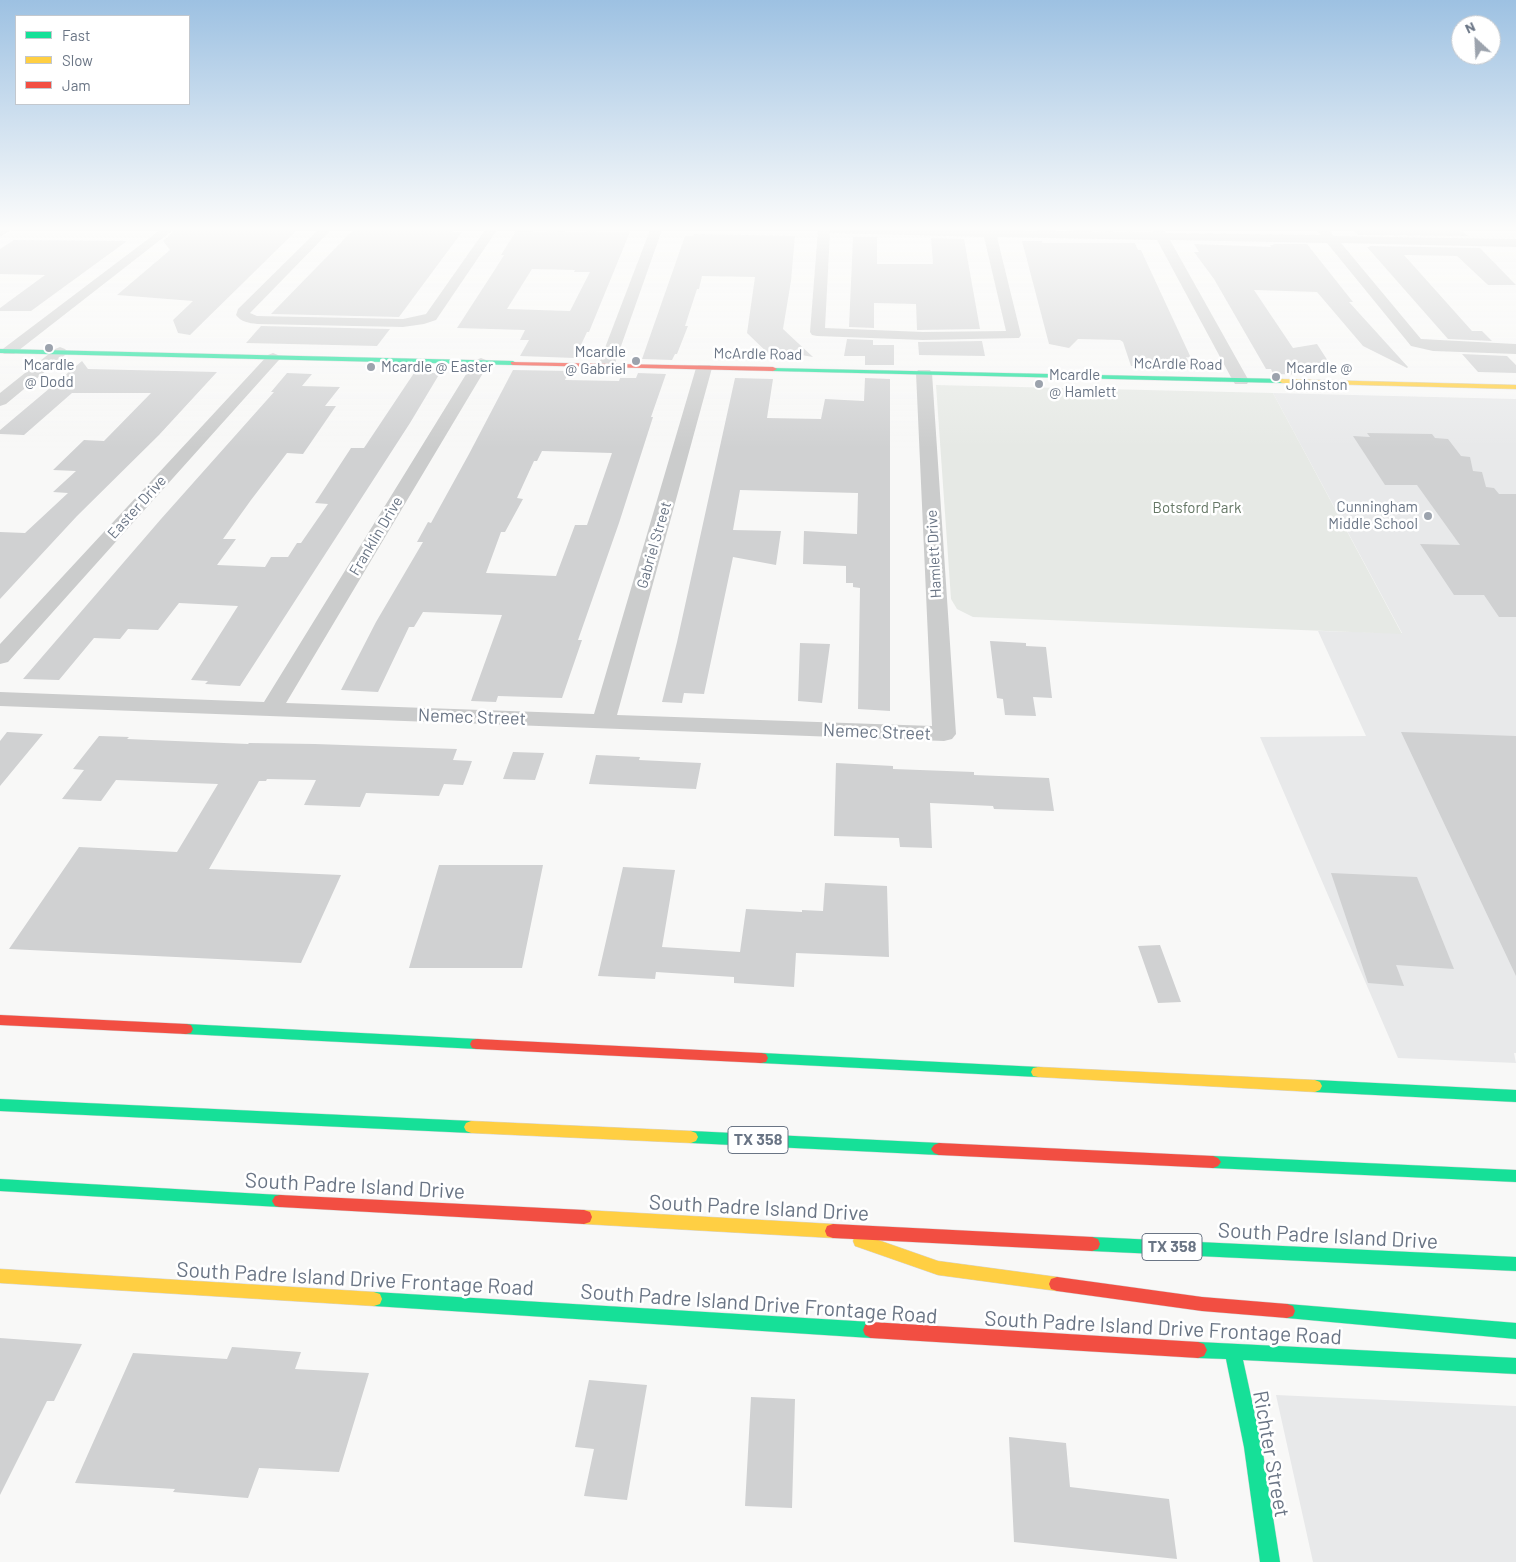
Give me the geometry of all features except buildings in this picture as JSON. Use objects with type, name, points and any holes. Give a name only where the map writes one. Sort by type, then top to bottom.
[{"type":"main road","name":"McArdle Road","points":[[4,351],[1516,387]]},
{"type":"main road","points":[[0,1020],[1516,1096]]},
{"type":"main road","name":"TX 358","points":[[0,1105],[1516,1176]]},
{"type":"main road","name":"South Padre Island Drive","points":[[0,1185],[829,1230],[1516,1264]]},
{"type":"main road","points":[[829,1230],[938,1268],[1202,1304],[1516,1331]]},
{"type":"main road","name":"South Padre Island Drive Frontage Road","points":[[0,1276],[1233,1352],[1516,1366]]},
{"type":"main road","name":"Richter Street","points":[[1233,1352],[1253,1447],[1270,1562]]},
{"type":"street","points":[[4,351],[69,303]]},
{"type":"street","points":[[252,303],[243,312],[243,315],[249,319],[403,323],[431,317],[441,303]]},
{"type":"street","points":[[606,366],[629,303]]},
{"type":"street","points":[[820,303],[818,332],[922,336],[1014,335],[1006,303]]},
{"type":"street","points":[[1198,303],[1241,381]]},
{"type":"street","points":[[1383,303],[1416,343],[1433,346],[1509,349]]},
{"type":"street","points":[[0,401],[60,352]]},
{"type":"street","name":"Easter Drive","points":[[0,657],[273,358]]},
{"type":"street","name":"Franklin Drive","points":[[270,709],[481,362]]},
{"type":"street","name":"Gabriel Street","points":[[603,722],[704,368]]},
{"type":"street","name":"Hamlett Drive","points":[[924,373],[944,734]]},
{"type":"street","name":"Nemec Street","points":[[0,699],[944,734]]},
{"type":"shaded area","points":[[1273,393],[1516,399],[1516,1053],[1514,1053],[1516,1063],[1398,1058],[1260,737],[1366,736],[1318,631],[1402,633]]},
{"type":"shaded area","points":[[1276,1395],[1516,1406],[1516,1562],[1313,1562]]},
{"type":"green space","name":"Botsford Park","points":[[936,385],[1273,393],[1402,634],[973,617],[957,609],[951,599]]},
{"type":"traffic: fast","points":[[0,351],[513,363]]},
{"type":"traffic: fast","points":[[773,369],[1282,381]]},
{"type":"traffic: fast","points":[[186,1029],[477,1044]]},
{"type":"traffic: fast","points":[[761,1058],[1038,1072]]},
{"type":"traffic: fast","points":[[1315,1086],[1516,1096]]},
{"type":"traffic: fast","points":[[0,1105],[471,1127]]},
{"type":"traffic: fast","points":[[691,1137],[939,1149]]},
{"type":"traffic: fast","points":[[1213,1162],[1516,1176]]},
{"type":"traffic: fast","points":[[0,1185],[280,1201]]},
{"type":"traffic: fast","points":[[1092,1244],[1516,1264]]},
{"type":"traffic: fast","points":[[374,1299],[871,1330]]},
{"type":"traffic: fast","points":[[1287,1311],[1516,1331]]},
{"type":"traffic: fast","points":[[1198,1350],[1516,1366]]},
{"type":"traffic: fast","points":[[1233,1352],[1253,1447],[1270,1562]]},
{"type":"traffic: slow","points":[[1282,381],[1516,387]]},
{"type":"traffic: slow","points":[[1038,1072],[1315,1086]]},
{"type":"traffic: slow","points":[[471,1127],[691,1137]]},
{"type":"traffic: slow","points":[[584,1217],[833,1231]]},
{"type":"traffic: slow","points":[[861,1241],[938,1268],[1057,1284]]},
{"type":"traffic: slow","points":[[0,1276],[374,1299]]},
{"type":"traffic: jam","points":[[513,363],[773,369]]},
{"type":"traffic: jam","points":[[0,1020],[186,1029]]},
{"type":"traffic: jam","points":[[477,1044],[761,1058]]},
{"type":"traffic: jam","points":[[939,1149],[1213,1162]]},
{"type":"traffic: jam","points":[[280,1201],[584,1217]]},
{"type":"traffic: jam","points":[[833,1231],[1092,1244]]},
{"type":"traffic: jam","points":[[1057,1284],[1202,1304],[1287,1311]]},
{"type":"traffic: jam","points":[[871,1330],[1198,1350]]},
{"type":"place","name":"Mcardle @ Dodd","points":[[49,348]]},
{"type":"place","name":"Mcardle @ Gabriel","points":[[636,361]]},
{"type":"place","name":"Mcardle @ Easter","points":[[371,367]]},
{"type":"place","name":"Mcardle @ Johnston","points":[[1276,377]]},
{"type":"place","name":"Mcardle @ Hamlett","points":[[1039,384]]},
{"type":"place","name":"Cunningham Middle School","points":[[1428,516]]}]
